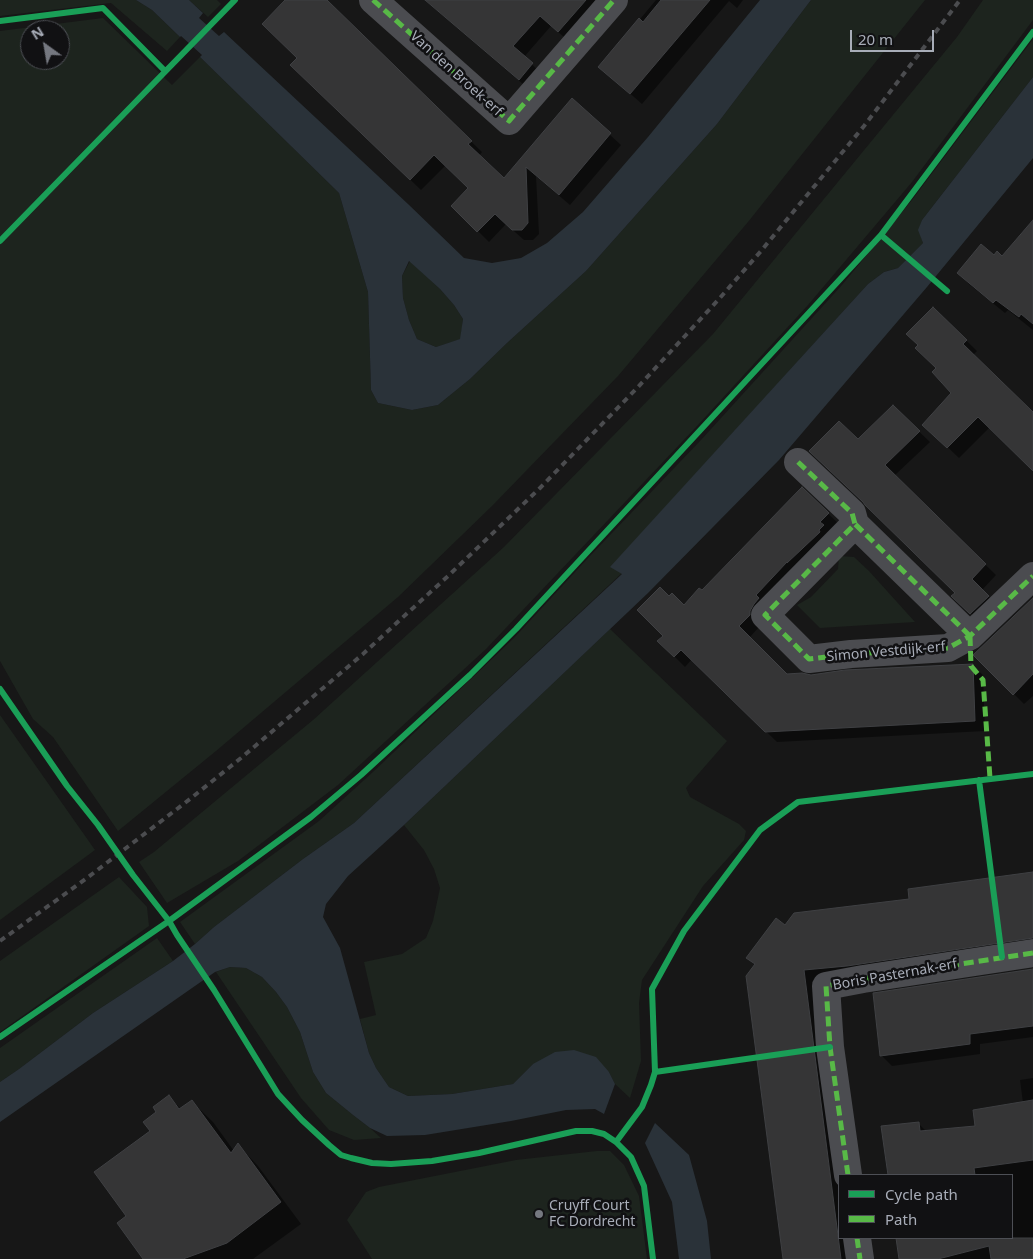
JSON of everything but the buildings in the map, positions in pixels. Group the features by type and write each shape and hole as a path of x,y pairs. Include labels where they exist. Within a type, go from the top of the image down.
{"street":[{"name":"Van den Broek-erf","path":"373,0 509,122 614,0"},
{"name":"Simon Vestdijk-erf","path":"798,462 852,513 855,524 970,636"},
{"name":"Simon Vestdijk-erf","path":"855,524 765,615 810,659 851,654 948,648 970,636 1033,576"},
{"name":"Boris Pasternak-erf","path":"848,1174 830,1047 826,986 1033,953"},
{"path":"857,1239 860,1259"}],"shaded area":[{"path":"0,0 136,0 152,10 180,37 167,51 111,3 0,16"},
{"path":"136,0 189,0 203,13 199,18 219,36 224,32 464,258 492,263 521,258 547,243 583,212 648,137 760,0 811,0 717,124 586,271 470,379 438,405 412,410 378,403 371,390 368,292 339,193 200,57 202,55 152,10","holes":["409,261 440,289 463,319 460,339 436,347 417,339 409,320 403,298 402,276"]},
{"path":"189,0 217,0 221,4 208,17"},
{"path":"811,0 925,0 748,222 618,376 492,506 398,597 118,831 53,737 33,719 0,661 0,31 20,28 20,70 70,70 70,22 103,18 172,85 200,57 339,193 368,292 371,390 378,403 412,410 438,405 470,379 586,271 717,124"},
{"path":"983,0 1033,0 1033,20 912,182 808,305 697,426 486,649 338,785 238,861 167,903 139,862 154,852 313,720 504,547 713,334 957,37"},
{"path":"1033,39 1033,77 922,220 919,230 923,243 898,268 884,272 868,284 611,567 622,573 354,823 303,859 214,927 195,944 180,922 319,821 374,771 514,638 701,440 842,285 912,200"},
{"path":"1033,77 1033,158 927,287 779,460 648,593 348,876 326,904 323,917 340,948 369,1053 376,1068 389,1087 408,1096 452,1094 513,1084 533,1064 555,1052 574,1050 596,1057 609,1072 615,1084 604,1114 595,1109 566,1110 425,1135 387,1136 370,1128 326,1093 313,1072 300,1032 287,1007 276,992 262,977 246,968 230,967 215,972 0,1122 0,1082 93,1013 173,961 303,859 354,823 622,574 610,567 868,284 884,272 898,268 923,243 918,230 922,220"},
{"path":"410,261 454,305 463,319 461,339 436,347 417,339 403,298 402,276"},
{"path":"839,556 854,557 915,622 820,628 797,605 811,597 838,569"},
{"path":"610,629 727,741 686,788 690,797 739,824 746,831 744,840 703,886 642,980 639,1003 641,1061 630,1098 615,1084 609,1072 533,1064 513,1084 452,1094 408,1096 389,1087 376,1068 369,1053 360,1019 376,1015 364,962 402,954 426,938 433,921 440,888 434,869 424,850 404,825"},
{"path":"0,715 95,850 0,920"},
{"path":"119,877 147,907 149,926 0,1032 0,961"},
{"path":"157,938 173,961 93,1013 0,1082 0,1048"},
{"path":"230,967 246,968 262,977 276,992 287,1007 300,1032 313,1072 326,1093 381,1138 354,1140 329,1130 301,1098 216,972"},
{"path":"655,1123 689,1155 707,1221 711,1259 679,1259 672,1202 645,1143"},
{"path":"610,1151 624,1165 639,1196 647,1259 372,1259 347,1220 366,1192 379,1187 516,1160"}],"railway":[{"path":"0,941 87,878 241,758 363,654 540,488 638,387 761,251 864,126 960,0"}],"marked path":[{"path":"373,0 509,121 614,0"},
{"path":"798,462 852,513 855,524"},
{"path":"970,636 855,524 765,615 809,659 851,654 948,648 970,636 1033,576"},
{"path":"970,636 971,666 983,680 990,778"},
{"path":"848,1174 830,1047 826,986 1033,953"},
{"path":"857,1239 860,1259"}],"cycle path":[{"path":"0,241 235,0"},
{"path":"0,21 103,8 165,71"},
{"path":"0,1037 169,921 311,817 361,775 470,675 516,629 881,235 1033,32"},
{"path":"881,235 947,291"},
{"path":"0,689 67,786 169,921 278,1094 329,1145 341,1155 372,1163 391,1164 432,1161 479,1153 576,1131 592,1131 604,1134 616,1142 631,1157 644,1186 653,1259"},
{"path":"616,1142 642,1107 655,1072 652,989 684,931 760,830 798,802 1033,774"},
{"path":"979,780 1002,957"},
{"path":"655,1072 830,1047"}],"place":[{"name":"Cruyff Court FC Dordrecht","path":"539,1214"}]}
